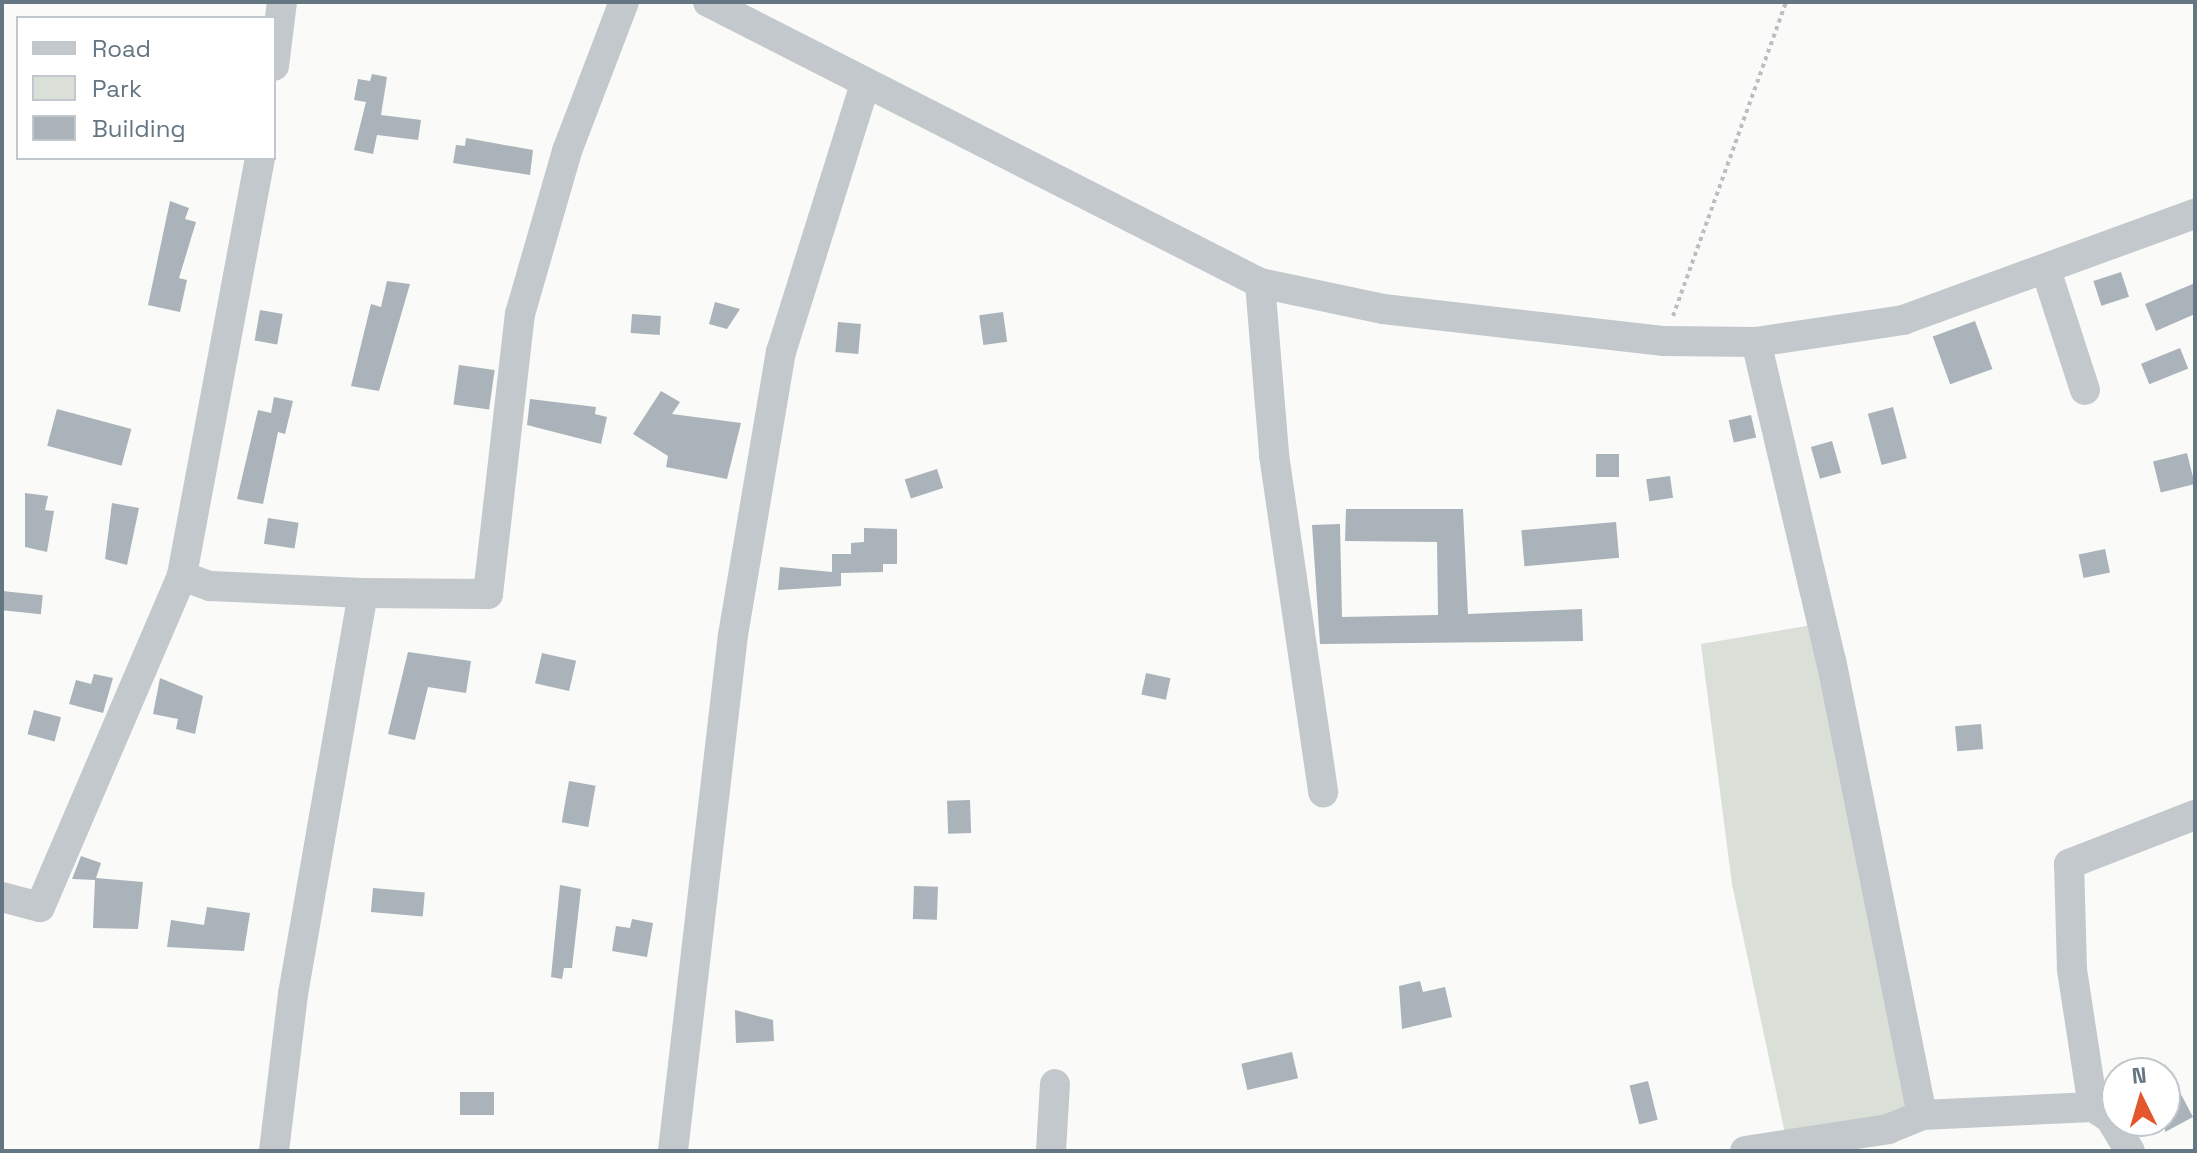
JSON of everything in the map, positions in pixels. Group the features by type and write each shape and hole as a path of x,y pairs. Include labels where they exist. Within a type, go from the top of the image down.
{"street":[{"path":"276,50 282,2"},
{"path":"182,576 210,586 363,593 488,594 520,314 567,151 624,2"},
{"path":"708,2 864,87 1260,283 1383,309 1664,341 1756,342 1903,320 2195,214"},
{"path":"673,1151 733,635 781,352 864,87"},
{"path":"2,897 40,907 182,576 260,160"},
{"path":"2046,270 2085,390"},
{"path":"1260,283 1274,455 1313,686 1323,792"},
{"path":"1756,342 1831,661 1922,1115"},
{"path":"274,1151 293,994 363,593"},
{"path":"2093,1107 2072,969 2069,864 2195,815"},
{"path":"1051,1151 1055,1084"},
{"path":"1745,1151 1792,1148 1888,1129 1922,1115 2093,1107 2110,1118 2130,1151"}],"path":[{"path":"1664,341 1786,2"}],"green space":[{"path":"1818,624 1918,1114 1787,1143 1732,884 1701,644"}],"building":[{"path":"372,74 387,77 381,115 421,120 418,140 377,135 373,154 354,150 366,102 354,100 358,79 370,81"},
{"path":"466,138 533,150 530,175 453,163 456,145 465,146"},
{"path":"170,201 189,208 185,219 196,222 179,278 187,280 180,312 148,305"},
{"path":"2121,272 2129,297 2101,306 2093,281"},
{"path":"387,281 410,284 379,391 351,386 371,304 381,307"},
{"path":"2195,283 2195,314 2156,331 2145,304"},
{"path":"715,302 740,309 727,329 709,324"},
{"path":"260,310 283,314 277,345 255,341"},
{"path":"1003,312 1007,342 983,345 979,315"},
{"path":"632,314 661,316 660,335 631,333"},
{"path":"1975,321 1992,369 1950,384 1933,336"},
{"path":"838,322 861,324 858,354 835,352"},
{"path":"2180,348 2188,368 2149,384 2141,364"},
{"path":"459,365 495,370 489,410 453,405"},
{"path":"661,391 680,402 672,414 741,423 727,479 666,467 668,456 633,434"},
{"path":"274,397 293,401 285,434 278,432 263,504 237,499 258,410 271,413"},
{"path":"530,399 596,407 595,414 607,417 601,444 527,425"},
{"path":"1893,407 1907,458 1882,465 1868,414"},
{"path":"57,409 131,429 122,466 47,446"},
{"path":"1751,415 1756,437 1734,443 1729,420"},
{"path":"1832,441 1841,473 1820,479 1811,447"},
{"path":"2187,453 2195,484 2161,493 2153,461"},
{"path":"1596,454 1619,454 1619,477 1596,477"},
{"path":"937,469 943,488 911,499 905,480"},
{"path":"1670,476 1673,498 1649,501 1646,479"},
{"path":"25,493 48,496 45,510 54,511 47,552 25,547"},
{"path":"112,503 139,508 127,565 105,559"},
{"path":"1346,509 1463,509 1468,614 1582,609 1583,641 1320,644 1312,525 1340,524 1342,617 1438,615 1437,542 1345,541"},
{"path":"268,518 299,523 295,549 264,544"},
{"path":"1616,522 1619,558 1524,566 1521,530"},
{"path":"864,528 897,529 897,564 883,564 883,572 841,573 841,586 778,590 780,567 832,572 832,554 851,554 851,543 864,542"},
{"path":"2105,549 2110,572 2084,578 2079,555"},
{"path":"2,591 43,595 41,614 2,610"},
{"path":"408,652 471,661 466,693 428,687 415,740 388,734"},
{"path":"542,653 576,661 569,691 535,683"},
{"path":"1146,673 1170,678 1166,700 1141,695"},
{"path":"94,674 113,678 103,713 69,704 76,680 91,684"},
{"path":"160,678 203,696 195,734 176,729 178,719 153,714"},
{"path":"34,710 61,717 55,741 28,734"},
{"path":"1981,724 1983,749 1957,751 1955,726"},
{"path":"569,781 596,786 588,827 562,822"},
{"path":"970,800 971,833 948,834 947,801"},
{"path":"81,856 101,863 96,878 143,882 138,929 93,928 95,880 72,879"},
{"path":"560,885 581,889 572,968 564,968 562,979 551,977"},
{"path":"914,886 938,887 937,920 913,919"},
{"path":"373,888 425,893 423,916 371,912"},
{"path":"207,907 250,913 244,951 167,947 171,920 204,925"},
{"path":"632,919 653,923 647,957 612,951 616,926 630,928"},
{"path":"1420,981 1423,992 1445,987 1452,1017 1402,1029 1399,986"},
{"path":"735,1010 773,1020 774,1041 736,1043"},
{"path":"1292,1052 1298,1078 1247,1090 1241,1064"},
{"path":"1648,1081 1658,1120 1639,1124 1630,1086"},
{"path":"460,1092 494,1092 494,1115 460,1115"},
{"path":"2181,1094 2193,1117 2181,1123"}]}
